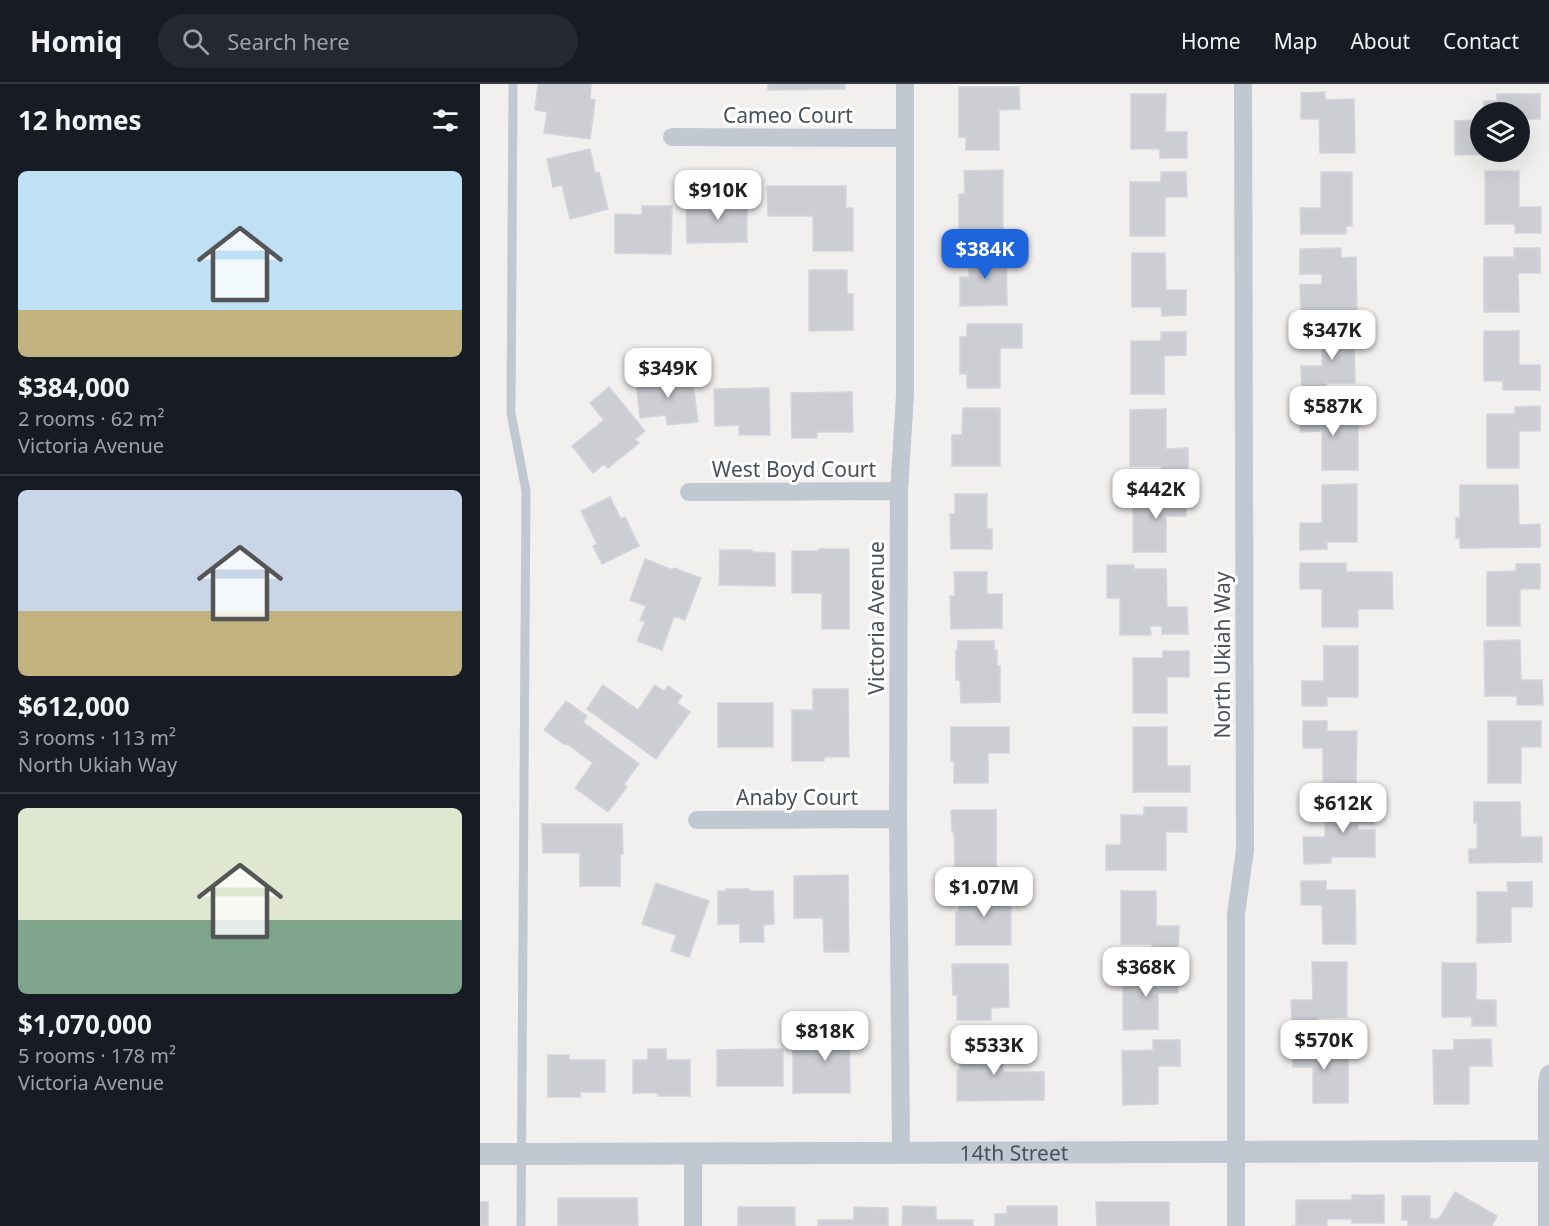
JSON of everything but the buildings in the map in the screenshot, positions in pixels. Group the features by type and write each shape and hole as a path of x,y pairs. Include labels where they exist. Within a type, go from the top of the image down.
{"street":[{"name":"Victoria Avenue","path":"901,1152 898,819 899,491 905,394 905,84"},
{"name":"North Ukiah Way","path":"1236,1226 1236,914 1245,850 1243,84"},
{"name":"Cameo Court","path":"672,137 905,138"},
{"name":"West Boyd Court","path":"689,492 899,491"},
{"name":"Anaby Court","path":"697,820 898,819"},
{"path":"1547,1226 1547,1083 1549,1074"},
{"name":"14th Street","path":"480,1154 1548,1151"},
{"path":"693,1153 693,1226"}],"lane":[{"path":"513,84 511,413 526,491 521,1226"}]}
